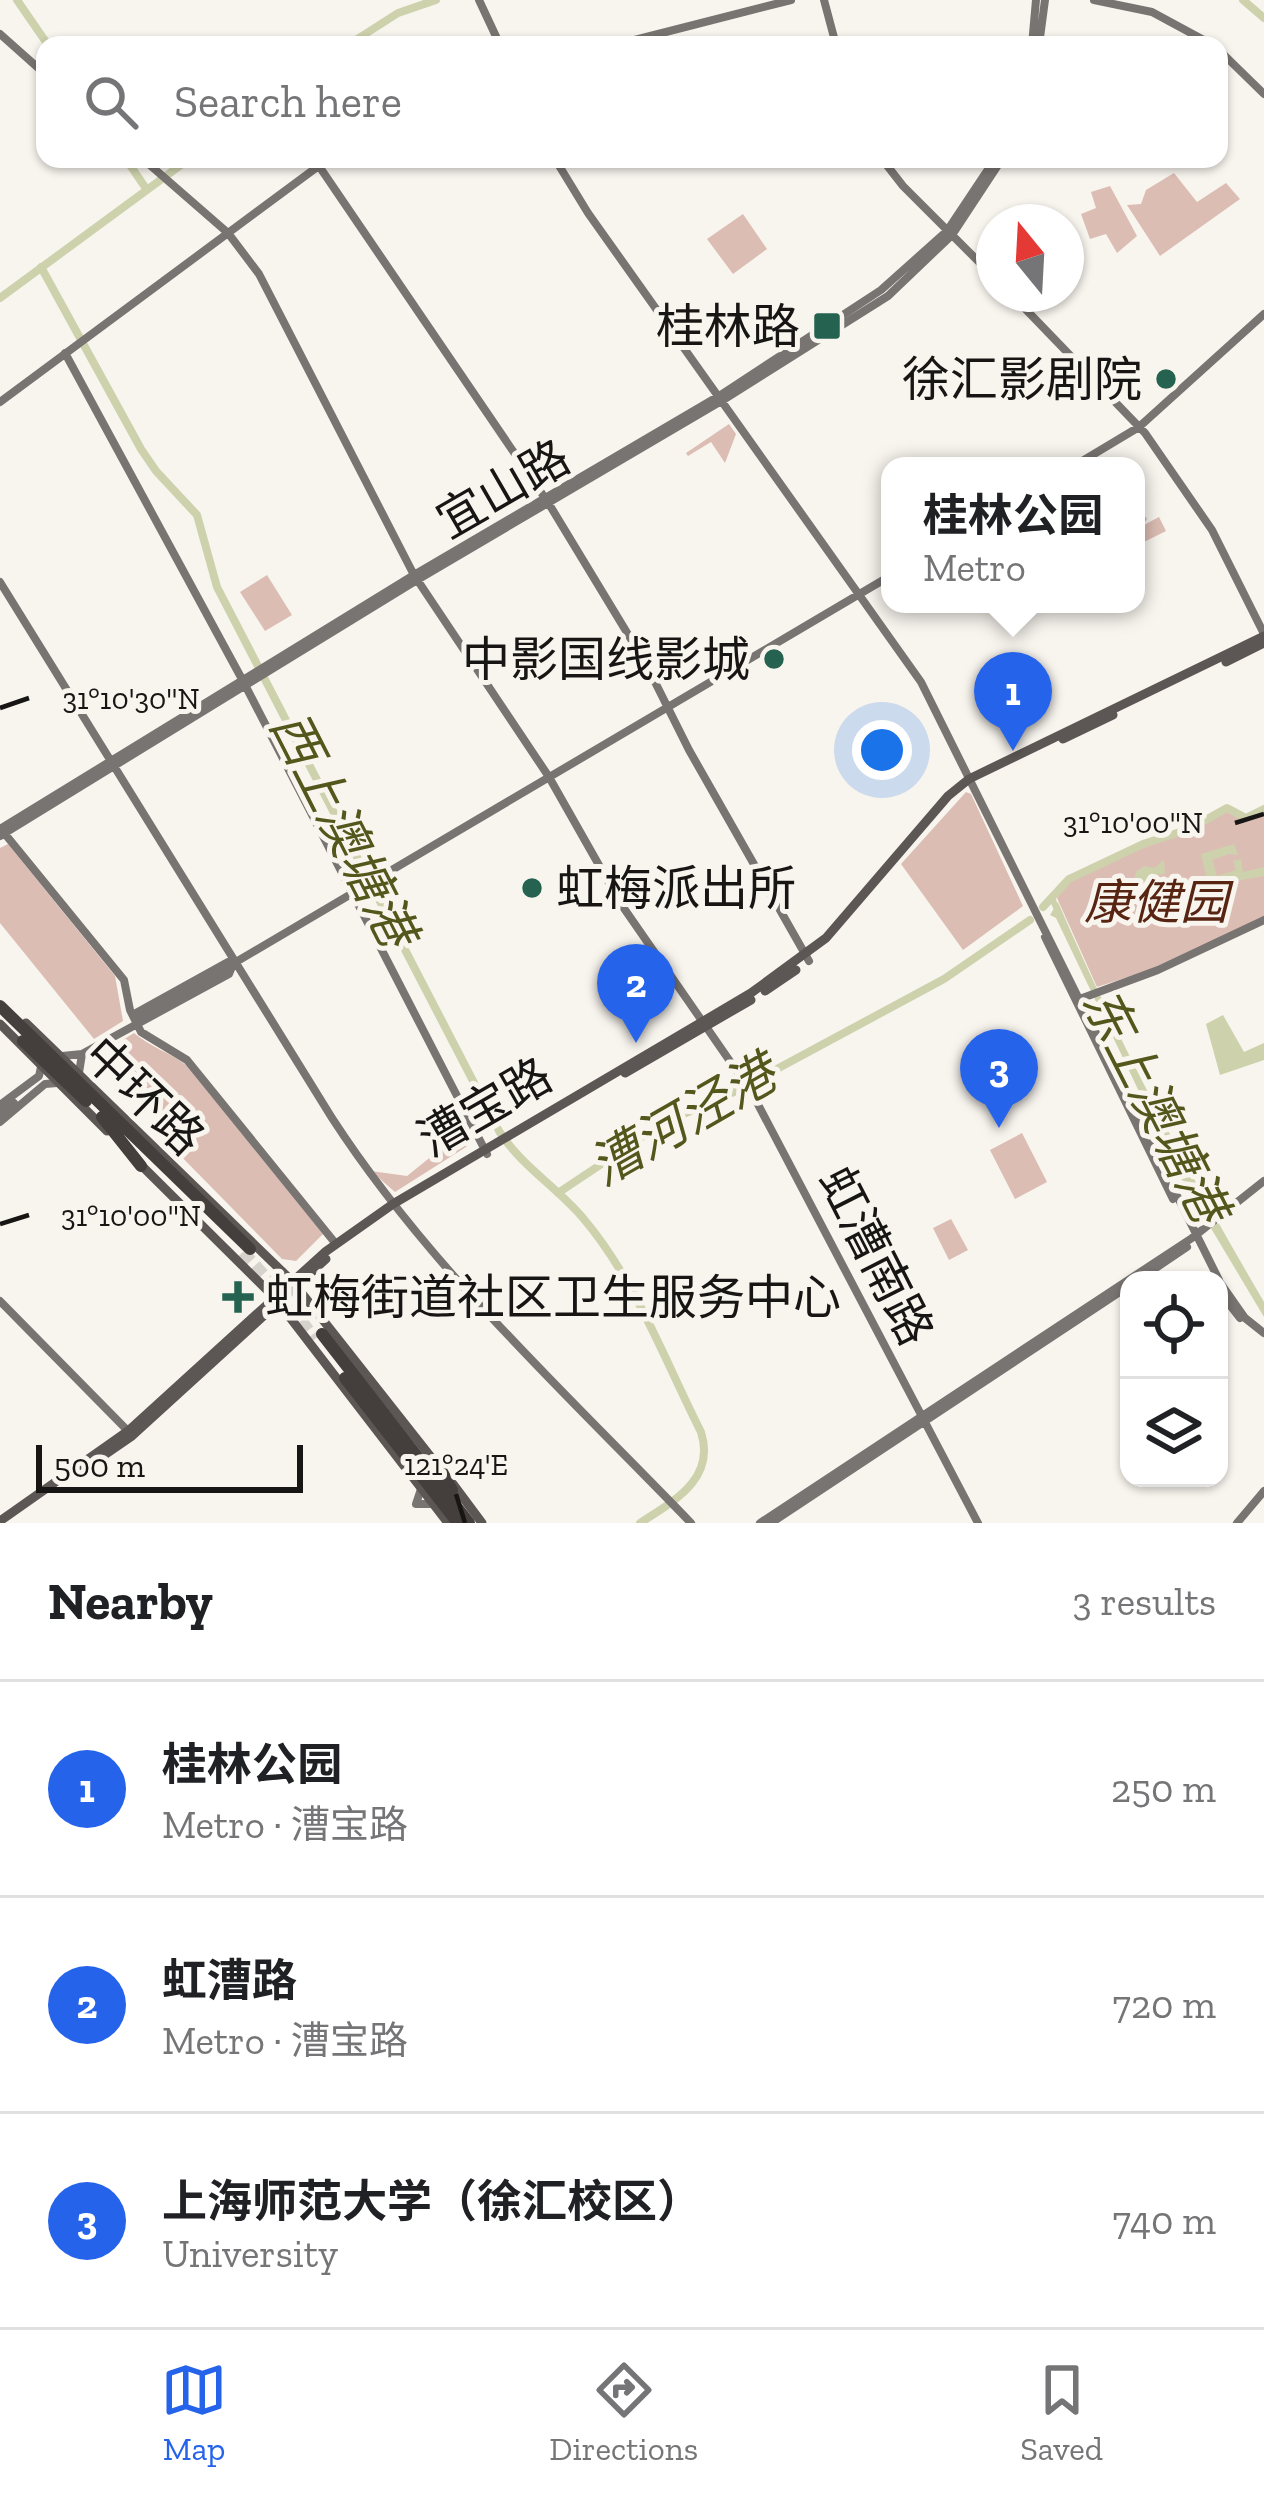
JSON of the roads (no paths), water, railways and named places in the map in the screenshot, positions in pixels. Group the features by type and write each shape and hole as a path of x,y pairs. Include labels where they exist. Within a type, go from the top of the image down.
{"highway":[{"path":"0,1002 37,1049"},
{"path":"0,1020 37,1049"},
{"name":"中环路","path":"37,1049 246,1250"},
{"path":"105,1114 151,1143"},
{"path":"105,1114 141,1166"},
{"path":"438,1504 318,1337 469,1523"},
{"path":"440,1468 469,1523"},
{"path":"420,1487 458,1523"}],"main road":[{"name":"漕宝路","path":"295,1285 336,1244 394,1206 808,958 948,796 1264,638"},
{"path":"0,1002 295,1285 482,1523"},
{"path":"0,1020 41,1067 262,1284 420,1487"},
{"name":"漕宝路","path":"3,1522 128,1431 341,1245 394,1206"},
{"path":"262,1284 279,1282 279,1268"},
{"path":"292,1319 293,1300 311,1303"},
{"name":"漕宝路","path":"3,1522 132,1436 277,1301"},
{"path":"438,1504 448,1523"}],"street":[{"path":"479,0 496,36"},
{"path":"650,36 791,0"},
{"path":"824,0 834,36"},
{"path":"1037,36 1041,0"},
{"path":"1094,0 1152,12 1195,36"},
{"path":"0,34 36,66"},
{"path":"1228,60 1264,94"},
{"name":"虹漕南路","path":"154,168 228,233 272,299 416,577 549,778 621,904 752,1093 978,1523"},
{"path":"0,402 316,168"},
{"path":"320,168 547,501 670,706 700,769 808,958"},
{"path":"560,168 920,682 1082,998 1212,1271"},
{"path":"890,168 976,259"},
{"name":"宜山路","path":"1,831 416,577 721,398 895,280 950,233 992,168"},
{"path":"1028,312 1139,427 1212,530 1264,638"},
{"path":"1089,457 1139,427 1264,314"},
{"path":"65,353 486,1152"},
{"path":"138,1021 142,1024 229,974 235,961 881,580"},
{"path":"0,582 347,1141 394,1206 470,1294 691,1523"},
{"path":"1,831 124,980 148,1038 188,1060 336,1244"},
{"path":"1082,998 1158,970 1264,920"},
{"path":"61,1056 82,1054 138,1021"},
{"path":"79,1073 82,1054"},
{"path":"0,1114 39,1076 41,1067"},
{"path":"0,1114 45,1084 57,1083"},
{"path":"1151,1271 1264,1184"},
{"path":"771,1523 1195,1239"},
{"path":"760,1523 1120,1292"},
{"path":"1228,1295 1264,1336"},
{"path":"0,1301 128,1431"},
{"path":"1228,1303 1242,1321 1264,1336"},
{"path":"1237,1523 1264,1491"}],"water":[{"path":"1234,844 1238,855 1212,860 1217,876 1236,870 1233,861 1241,859 1243,872 1264,867 1264,876 1214,885 1204,913 1189,916 1177,903 1170,914 1162,914 1155,897 1134,880 1144,866 1154,868 1164,860 1165,874 1157,875 1156,882 1164,890 1179,893 1179,900 1191,912 1202,907 1208,884 1201,854"},
{"path":"1058,902 1155,1105 1264,1302 1264,1317 1178,1173 1056,918 1050,915"},
{"path":"1223,1015 1244,1052 1264,1043 1264,1060 1220,1075 1206,1024"}],"waterway":[{"path":"17,0 42,36"},
{"path":"362,36 398,13 436,0"},
{"path":"1243,0 1264,18"},
{"path":"132,168 147,190"},
{"path":"0,298 177,168"},
{"name":"西上澳塘港","path":"41,267 141,449 197,515 217,587 499,1131 602,1242 662,1349 701,1432 703,1463 689,1487 640,1523"},
{"name":"漕河泾港","path":"1043,907 1069,879 1143,844 1189,829 1227,808 1246,818 1264,809"},
{"name":"东上澳塘港","path":"1052,898 1058,912"},
{"name":"漕河泾港","path":"558,1193 663,1123 736,1091 944,979 1030,920"}],"tunnel":[{"path":"243,1252 315,1339"}],"place":[{"name":"桂林路","path":"827,326"},
{"name":"徐汇影剧院","path":"1166,379"},
{"name":"中影国线影城","path":"774,659"},
{"name":"桂林公园","path":"1013,751"},
{"name":"虹梅派出所","path":"532,888"},
{"name":"虹漕路","path":"636,1043"},
{"name":"上海师范大学（徐汇校区）","path":"999,1128"},
{"name":"虹梅街道社区卫生服务中心","path":"238,1297"}],"park label":[{"name":"康健园","path":"1156,902"}]}
